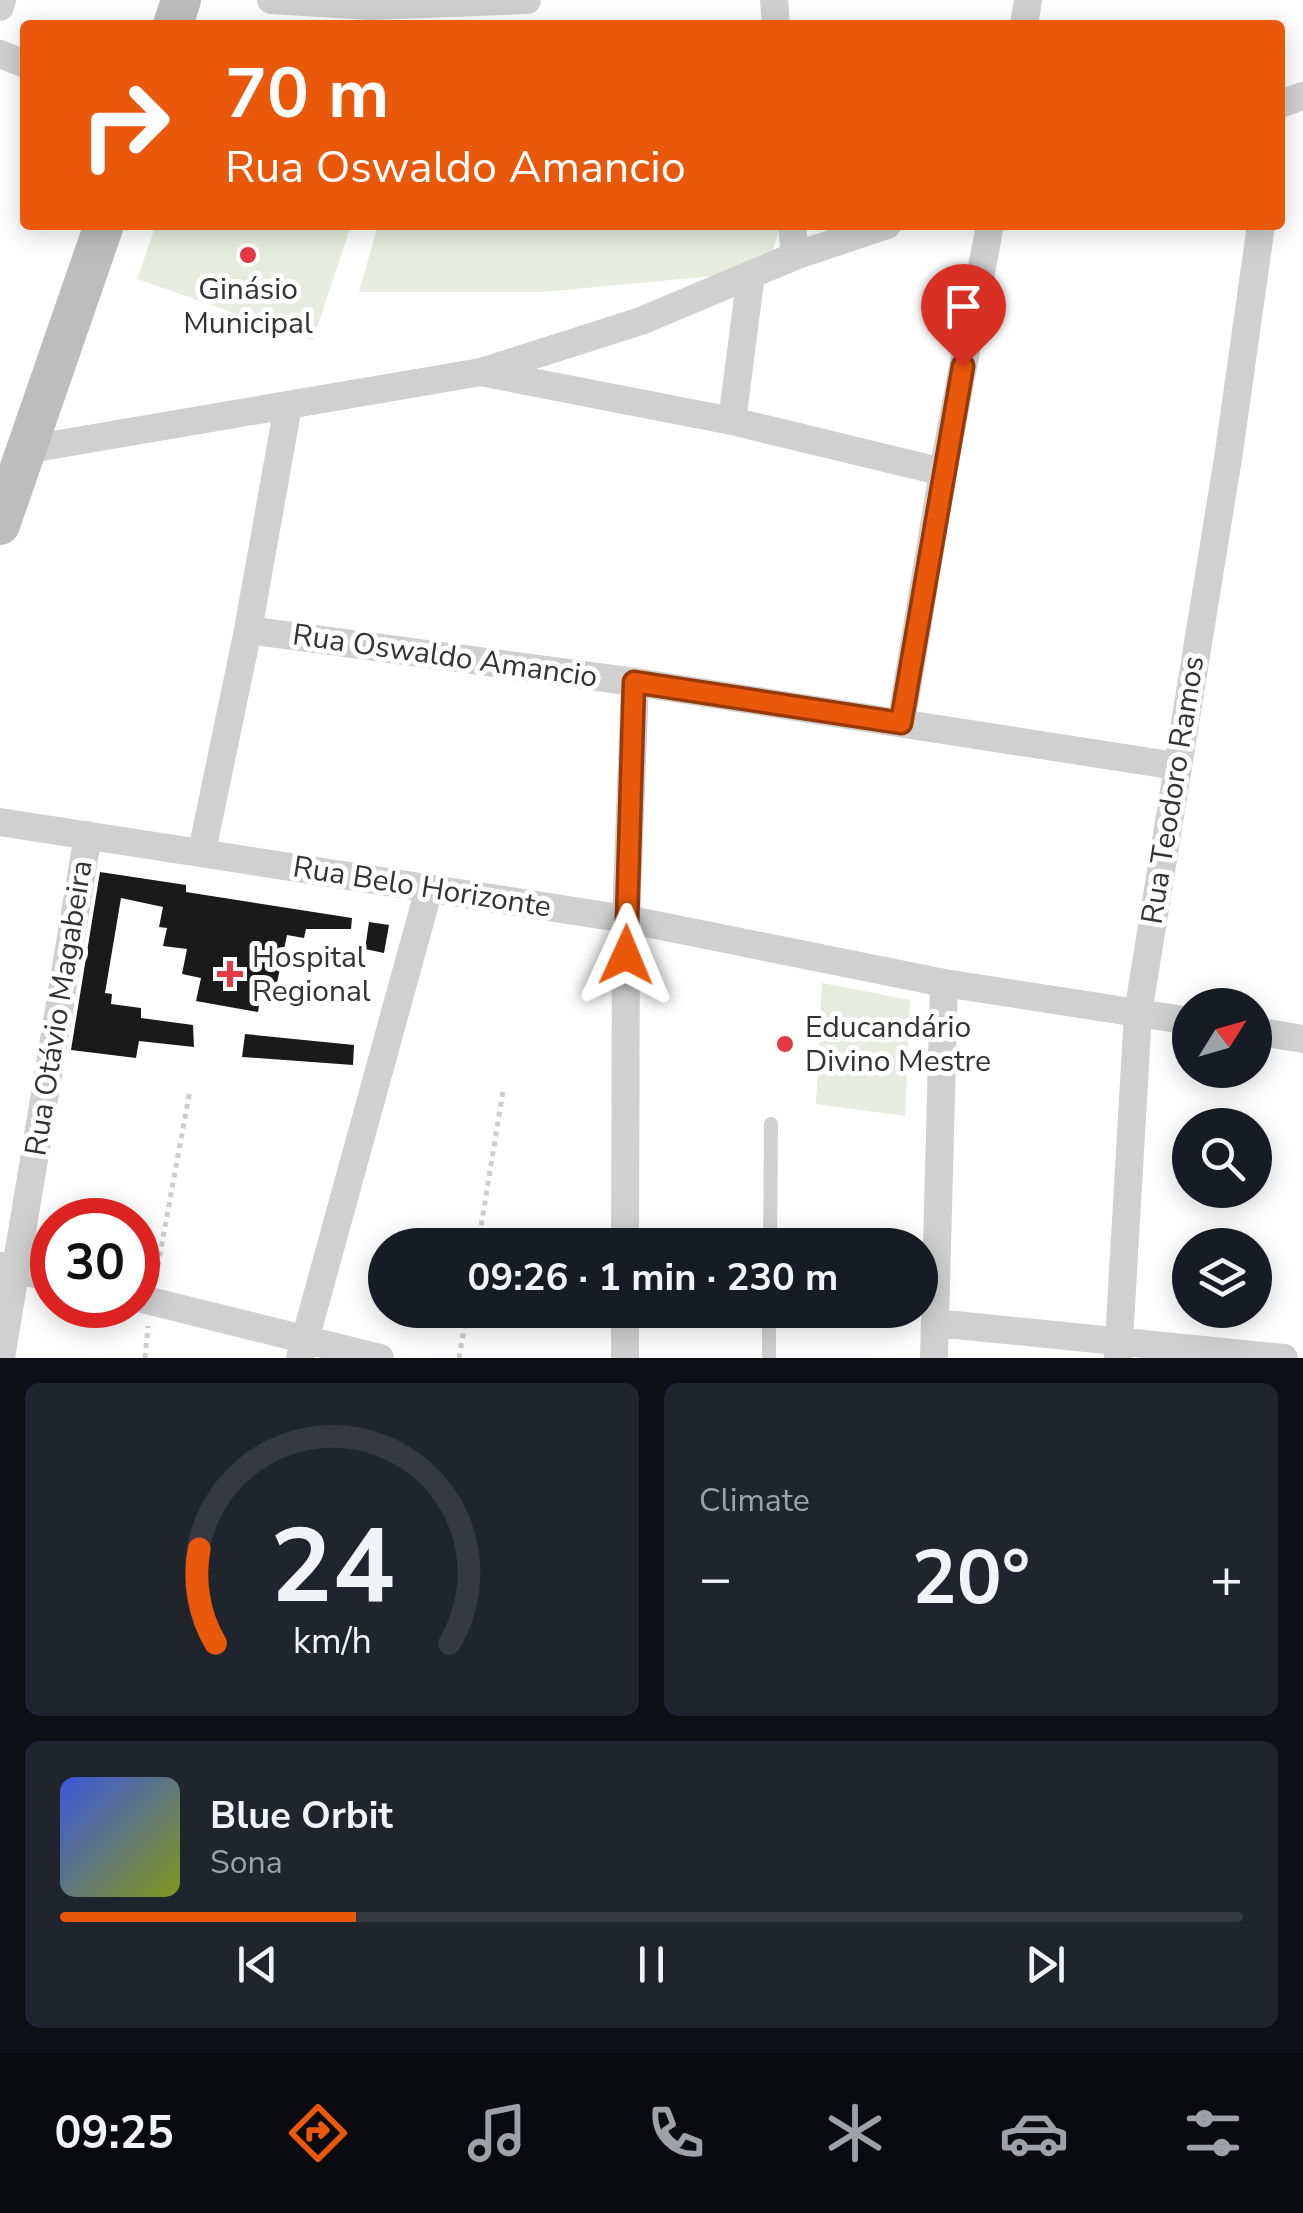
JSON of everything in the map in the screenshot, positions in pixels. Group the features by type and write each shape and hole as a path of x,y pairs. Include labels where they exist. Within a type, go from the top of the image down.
{"main road":[{"path":"0,525 102,230"}],"street":[{"path":"272,0 371,6 527,0"},
{"path":"792,230 795,256"},
{"path":"24,450 480,372 641,321 795,256 872,230"},
{"path":"901,723 989,230"},
{"name":"Rua Teodoro Ramos","path":"1119,1350 1138,1013 1229,452 1260,230"},
{"path":"732,422 752,274"},
{"path":"480,372 732,422 943,472"},
{"path":"202,851 248,630 288,406"},
{"name":"Rua Oswaldo Amancio","path":"248,630 634,682 1176,766"},
{"path":"625,1228 626,918 634,682"},
{"name":"Rua Belo Horizonte","path":"0,822 626,918 944,983 1172,1018"},
{"name":"Rua Otávio Magabeira","path":"1,1358 8,1267 88,835"},
{"path":"302,1350 429,889"},
{"path":"938,1237 944,983"},
{"path":"1272,1034 1303,1039"},
{"path":"160,1305 302,1350 380,1358"},
{"path":"938,1322 1119,1350 1284,1358"},
{"path":"625,1328 625,1358"},
{"path":"934,1358 936,1328"}],"lane":[{"path":"770,1228 771,1124"},
{"path":"769,1358 770,1328"}],"path":[{"path":"160,1227 190,1090"},
{"path":"481,1228 503,1090"},
{"path":"144,1328 145,1358"},
{"path":"459,1358 464,1328"}],"shaded area":[{"path":"154,230 349,230 313,340 137,279"},
{"path":"377,230 780,230 772,251 724,275 542,292 359,292"},
{"path":"822,983 910,1000 905,1116 816,1104"}],"building":[{"path":"100,872 186,885 186,892 352,918 351,929 306,929 304,938 287,935 274,997 261,993 258,1012 196,1001 201,978 182,974 187,949 163,946 167,928 159,927 163,907 121,898 105,993 112,994 111,1004 141,1008 141,1018 193,1025 194,1047 139,1041 136,1058 71,1050"},
{"path":"369,922 389,925 384,953 365,949"},
{"path":"245,1034 354,1045 353,1065 242,1057"}],"place":[{"name":"Ginásio Municipal","path":"248,255"},
{"name":"Hospital Regional","path":"230,974"},
{"name":"Educandário Divino Mestre","path":"785,1044"}],"route":[{"path":"626,955 634,682 901,723 963,366"}]}
